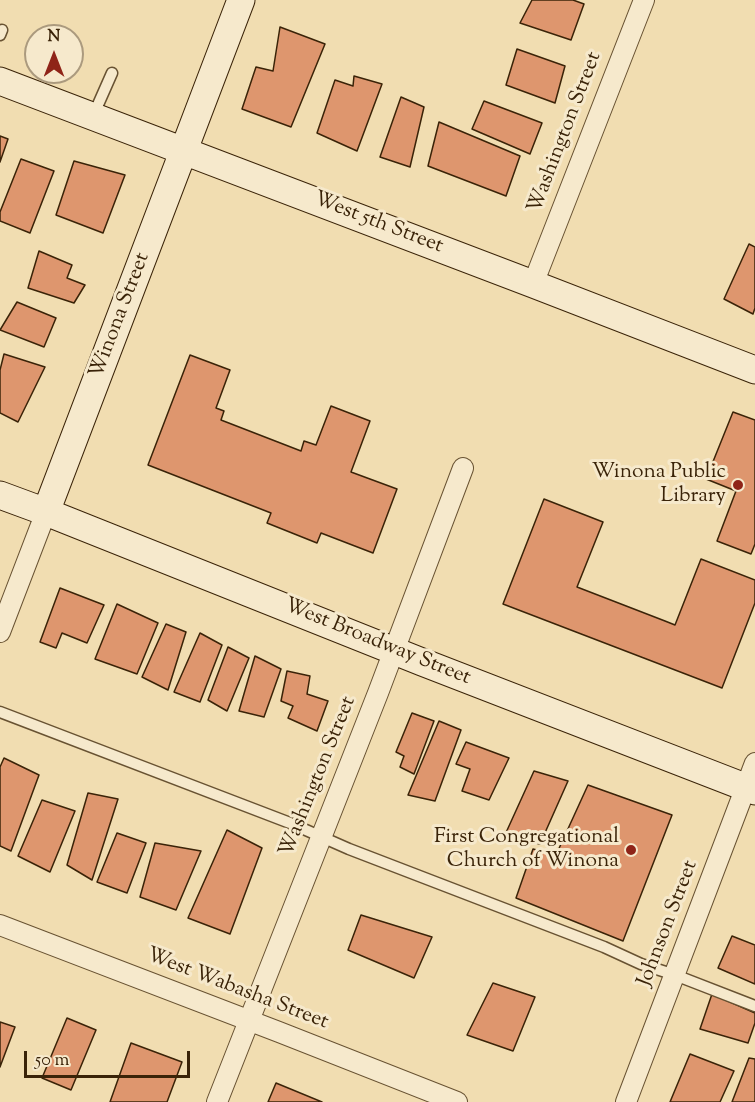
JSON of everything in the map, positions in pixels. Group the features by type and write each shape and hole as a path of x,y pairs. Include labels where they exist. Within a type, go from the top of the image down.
{"street":[{"name":"Winona Street","path":"0,632 241,0"},
{"name":"Washington Street","path":"533,284 644,0"},
{"name":"West 5th Street","path":"0,81 755,370"},
{"name":"Washington Street","path":"217,1102 378,693 463,468"},
{"name":"West Broadway Street","path":"0,495 394,650 752,781"},
{"name":"Johnson Street","path":"626,1102 752,781"},
{"name":"West Wabasha Street","path":"0,925 457,1102"}],"lane":[{"path":"93,116 112,73"},
{"path":"0,712 290,823 360,854 604,947 641,964 755,1006"}],"building":[{"path":"532,0 573,0 584,4 571,40 520,23"},
{"path":"280,27 325,44 291,127 242,109 256,67 273,71"},
{"path":"517,49 565,66 555,103 506,85"},
{"path":"354,76 382,84 357,151 317,133 335,80 353,86"},
{"path":"401,97 424,107 410,167 380,157"},
{"path":"484,101 542,123 530,154 472,129"},
{"path":"439,122 520,156 506,196 428,166"},
{"path":"0,136 8,139 0,162"},
{"path":"21,159 54,171 30,233 0,221 0,212"},
{"path":"74,161 125,175 103,233 56,215"},
{"path":"749,244 755,247 755,308 753,314 724,299"},
{"path":"39,251 72,265 67,278 85,285 74,303 28,288"},
{"path":"17,302 56,318 44,347 0,330"},
{"path":"4,354 45,367 18,422 0,413 0,370"},
{"path":"190,355 230,370 216,408 224,411 221,420 301,451 304,441 316,445 331,406 370,421 351,472 397,489 373,553 321,533 317,543 267,523 271,513 148,465"},
{"name":"Winona Public Library","path":"733,412 755,420 755,544 751,554 717,541 736,491 706,479"},
{"path":"544,499 603,522 577,587 675,625 701,559 755,580 755,603 722,688 503,604"},
{"path":"60,588 104,605 87,643 62,633 56,648 40,642"},
{"path":"117,604 158,623 137,674 95,659"},
{"path":"166,624 186,632 168,690 142,677"},
{"path":"200,633 222,645 200,702 174,692"},
{"path":"228,647 249,658 227,711 208,700"},
{"path":"255,656 281,669 264,717 239,711"},
{"path":"287,671 310,676 307,694 328,701 317,731 288,718 293,706 281,701"},
{"path":"412,713 434,721 414,774 400,767 404,756 396,752"},
{"path":"439,721 461,730 435,801 408,795"},
{"path":"466,742 509,758 489,800 462,791 470,769 456,764"},
{"path":"4,758 39,775 11,851 0,846 0,767"},
{"path":"534,771 568,781 540,844 504,837"},
{"path":"588,785 672,815 623,941 516,898 533,849 556,855"},
{"path":"88,793 118,799 92,880 67,865"},
{"path":"42,800 75,811 50,872 18,856"},
{"path":"227,830 262,848 230,934 188,918"},
{"path":"117,833 146,843 127,893 97,882"},
{"path":"155,843 201,851 176,910 140,897"},
{"path":"361,915 432,937 414,978 348,950"},
{"path":"732,936 755,945 755,984 718,968"},
{"path":"493,983 535,997 513,1051 467,1035"},
{"path":"712,994 755,1013 755,1023 748,1043 700,1029"},
{"path":"67,1018 96,1030 71,1090 42,1078"},
{"path":"0,1022 15,1027 0,1067"},
{"path":"131,1043 182,1062 167,1102 110,1102"},
{"path":"690,1054 734,1071 720,1102 670,1102"},
{"path":"749,1058 755,1059 755,1102 732,1102"},
{"path":"276,1083 322,1102 268,1102"}],"place":[{"name":"Winona Public Library","path":"738,485"},
{"name":"First Congregational Church of Winona","path":"631,850"}]}
